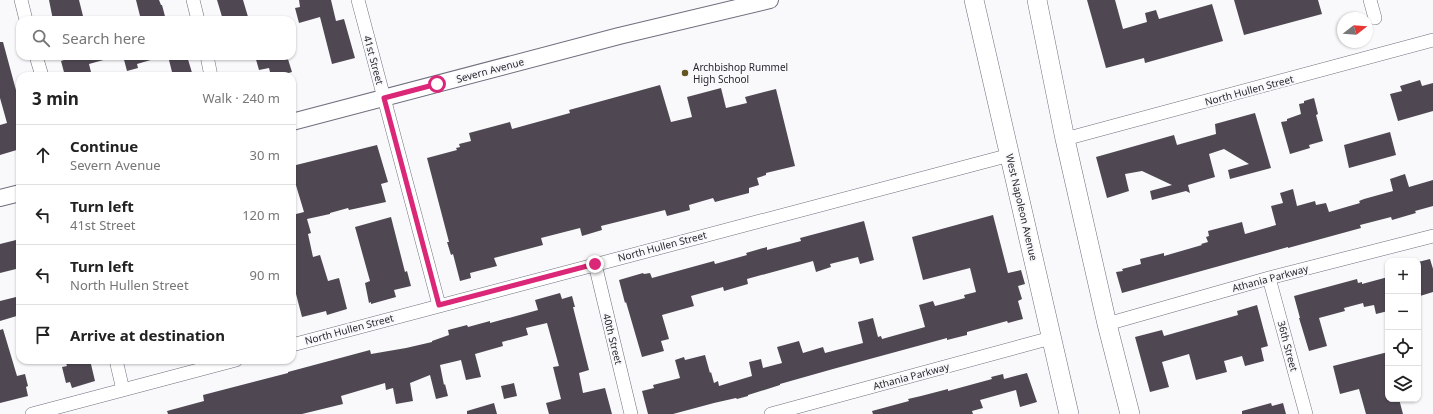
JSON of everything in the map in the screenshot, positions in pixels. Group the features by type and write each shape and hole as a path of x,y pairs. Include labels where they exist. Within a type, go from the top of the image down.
{"main road":[{"path":"1036,5 1107,324 1130,414"},
{"name":"West Napoleon Avenue","path":"980,6 1010,155 1069,414"}],"street":[{"path":"21,0 25,16"},
{"path":"193,0 197,16"},
{"name":"41st Street","path":"358,0 439,305"},
{"name":"Severn Avenue","path":"296,121 619,36 770,0"},
{"path":"1370,0 1375,18"},
{"name":"Severn Avenue","path":"619,36 732,1"},
{"name":"North Hullen Street","path":"1065,139 1433,40"},
{"path":"37,60 41,72"},
{"path":"207,60 210,72"},
{"name":"North Hullen Street","path":"296,344 1010,155"},
{"path":"0,198 16,194"},
{"name":"Athania Parkway","path":"1107,324 1269,278 1433,236"},
{"name":"40th Street","path":"595,264 631,414"},
{"name":"36th Street","path":"1269,278 1306,414"},
{"name":"Athania Parkway","path":"771,414 798,411 1051,338"},
{"path":"117,364 123,390"},
{"path":"32,414 221,364"}],"building":[{"path":"49,0 79,0 83,16 52,16"},
{"path":"136,0 159,0 165,16 140,16"},
{"path":"217,0 243,0 248,16 222,16"},
{"path":"299,0 331,0 336,21 344,19 355,58 332,64 320,17 299,23 295,8 300,7"},
{"path":"1087,0 1115,0 1123,29 1147,22 1145,13 1156,10 1159,19 1212,4 1223,41 1145,63 1144,58 1106,68"},
{"path":"1234,0 1318,0 1322,14 1244,35"},
{"path":"0,42 3,42 16,90 16,150 0,155 0,125 7,123 0,98"},
{"path":"103,60 89,64 91,72 64,72 61,61"},
{"path":"124,60 151,60 137,64 138,68 127,71"},
{"path":"169,60 188,60 192,72 172,72"},
{"path":"256,60 288,60 292,72 270,72 269,68 259,70"},
{"path":"1420,80 1422,86 1433,83 1433,111 1398,121 1390,94 1402,91 1400,86"},
{"path":"660,85 671,122 692,117 687,97 721,88 726,108 747,103 745,97 776,89 795,166 766,173 766,175 757,178 759,185 749,188 749,193 715,202 713,198 689,205 690,210 667,216 665,210 601,226 602,230 582,236 580,228 541,238 543,245 494,258 497,266 470,273 471,278 460,281 453,254 451,255 447,242 449,242 427,158 457,150 456,148 460,147 459,144 471,141 469,133 510,122 512,129 570,113 569,110"},
{"path":"1314,98 1318,114 1316,115 1323,141 1309,145 1310,148 1290,154 1281,122 1287,121 1287,119 1301,114 1299,104"},
{"path":"1255,113 1271,168 1230,179 1228,170 1249,164 1224,149 1209,154 1215,177 1188,185 1190,193 1186,191 1152,200 1150,191 1172,185 1142,171 1125,174 1129,191 1107,198 1096,157 1174,135 1177,145 1216,134 1215,124"},
{"path":"1390,132 1396,155 1349,168 1344,145"},
{"path":"377,145 388,182 381,184 386,202 349,210 348,208 307,219 311,233 308,234 313,257 320,255 328,281 339,278 347,309 327,315 326,311 302,317 296,294 296,214 304,212 296,185 296,165"},
{"path":"1405,174 1409,187 1433,180 1433,206 1392,220 1391,217 1360,225 1361,228 1122,293 1116,272 1141,264 1140,259 1164,253 1164,256 1202,245 1201,244 1208,242 1206,237 1209,236 1208,231 1242,222 1245,234 1276,225 1271,206 1283,203 1280,193 1293,189 1297,206 1315,201 1316,205 1326,203 1329,212 1360,203 1359,201 1364,199 1393,191 1390,179"},
{"path":"993,215 1008,273 1021,270 1025,284 1018,286 1022,299 1018,301 1023,319 1008,323 1007,321 967,332 967,335 947,340 947,338 833,369 780,384 737,399 714,403 673,414 648,414 642,391 654,388 653,385 680,378 675,360 684,357 685,360 705,355 714,383 718,381 719,386 752,376 749,362 761,359 763,368 782,363 777,347 799,341 803,353 823,347 825,353 863,343 858,322 873,318 878,337 881,336 882,339 925,327 919,305 933,301 935,306 965,298 964,295 976,292 970,268 923,280 912,237"},
{"path":"391,217 405,272 407,271 411,286 394,290 396,297 371,304 371,302 369,303 365,283 370,281 355,227"},
{"path":"864,221 874,260 860,264 858,257 830,264 831,267 816,272 813,261 747,279 748,284 724,291 723,287 691,296 694,306 662,315 669,339 661,341 664,351 642,357 619,280 643,273 650,273 652,278 714,261 715,264 747,255 746,253 767,247 767,250 801,241 800,238"},
{"path":"16,240 16,269 0,273 0,244"},
{"path":"1430,259 1433,269 1433,292 1421,296 1421,294 1421,261"},
{"path":"1385,278 1385,312 1376,314 1374,305 1364,307 1363,303 1344,308 1345,311 1319,318 1327,346 1309,351 1294,296 1357,279 1358,283 1362,282 1362,284"},
{"path":"560,293 562,299 572,296 575,307 573,307 589,370 579,373 583,393 605,388 612,414 549,414 546,403 561,399 553,367 559,366 547,323 526,328 528,335 502,342 503,346 475,354 481,377 466,380 461,360 440,365 448,396 436,399 430,375 410,383 413,401 396,404 393,388 386,390 385,383 341,396 343,404 302,414 168,414 167,411 204,401 203,395 370,350 371,354 432,342 449,335 448,330 467,325 468,327 490,321 490,323 538,310 535,300"},
{"path":"16,297 16,316 0,321 0,301"},
{"path":"1257,305 1268,346 1261,348 1264,361 1245,366 1242,356 1224,361 1227,372 1196,380 1189,354 1162,362 1169,387 1150,392 1135,337 1162,330 1164,336 1238,315 1237,311"},
{"path":"3,329 17,376 25,374 28,386 26,387 28,396 0,403 0,330"},
{"path":"1385,353 1385,402 1400,402 1403,414 1366,414 1359,389 1340,394 1333,366"},
{"path":"66,364 91,364 95,381 72,388 70,382 66,383 62,367 67,366"},
{"path":"1027,373 1037,402 1020,407 1016,390 980,400 983,408 972,411 973,414 873,414 872,411 909,401 908,399 948,389 948,391 992,379 991,377 1003,374 1004,379"},
{"path":"514,383 517,396 504,399 501,386"},
{"path":"494,403 497,414 467,414 467,411"},
{"path":"1271,403 1272,406 1283,403 1286,414 1242,414 1242,411"}],"place":[{"name":"Archbishop Rummel High School","path":"685,73"}],"route":[{"path":"437,84 384,98 439,305 595,264"}]}
